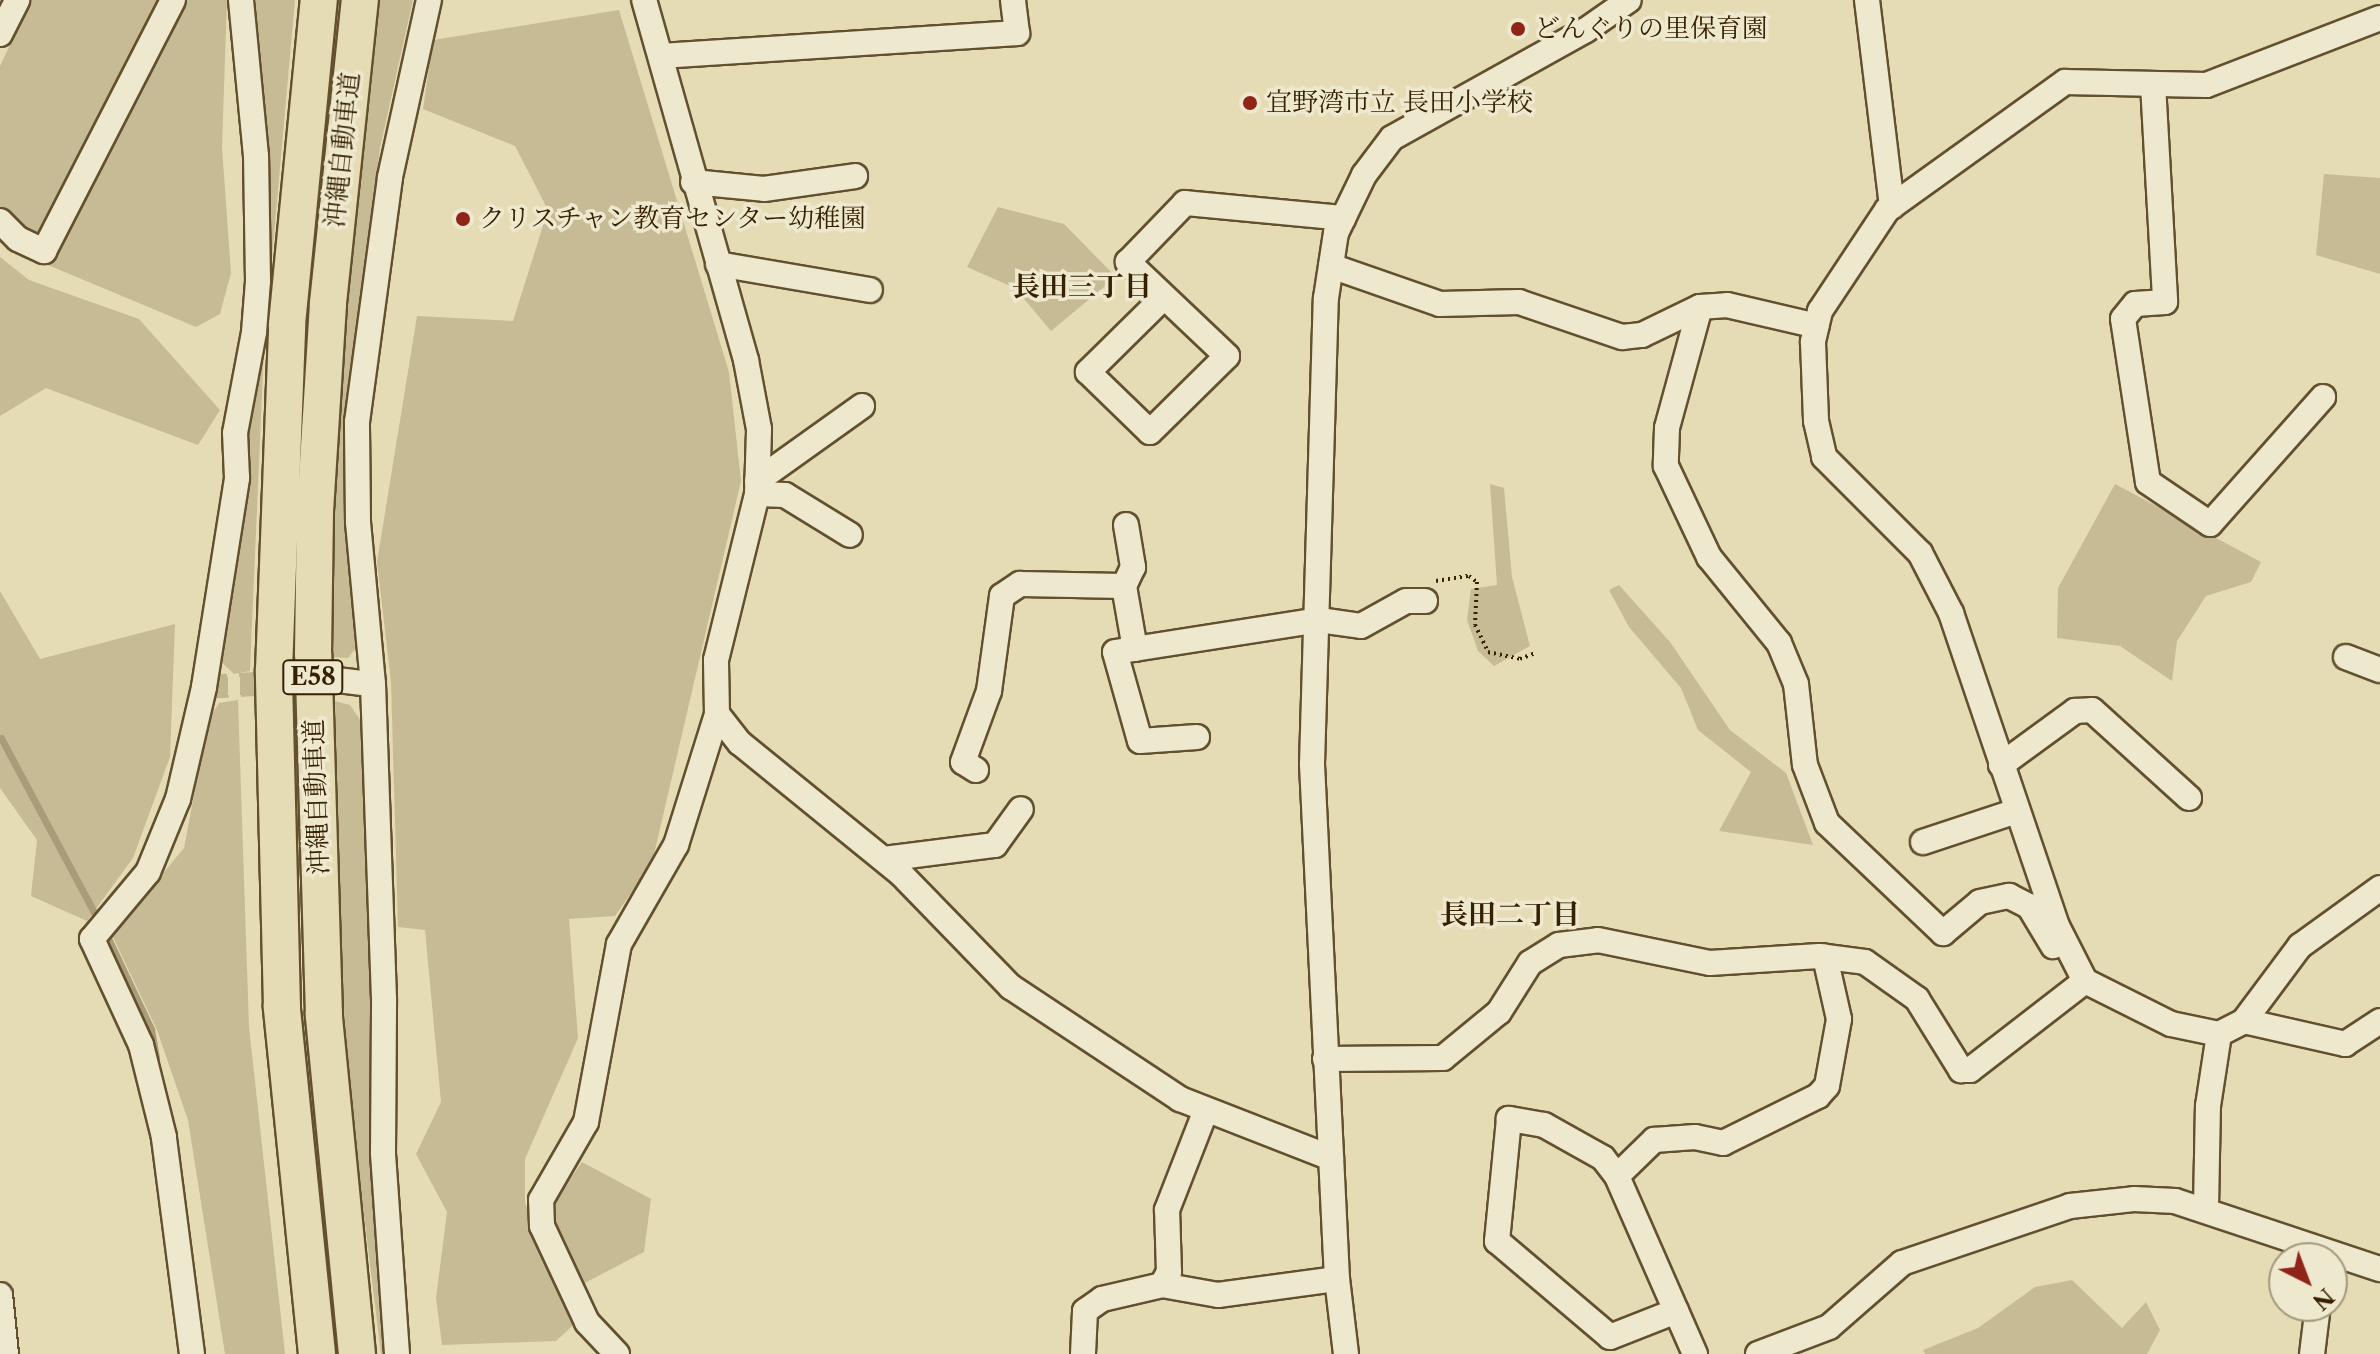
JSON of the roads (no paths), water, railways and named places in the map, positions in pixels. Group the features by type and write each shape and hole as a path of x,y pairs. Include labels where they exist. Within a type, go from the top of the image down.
{"highway":[{"name":"沖縄自動車道","path":"317,1354 282,1007 274,670 287,324 319,0"},
{"name":"沖縄自動車道","path":"357,1354 324,1015 313,654 315,511 328,303 360,0"}],"street":[{"path":"0,34 17,0"},
{"path":"0,221 18,239 44,251 173,0"},
{"path":"192,1354 164,1137 141,1045 99,929 148,872 178,799 204,687 237,478 235,433 258,281 256,156 241,0"},
{"path":"397,1354 383,1153 384,984 373,684 358,522 357,422 390,177 429,0"},
{"path":"617,1354 587,1322 542,1226 541,1200 586,1122 619,944 676,845 717,714 716,660 757,488 759,429 746,360 693,182 644,0"},
{"path":"661,56 1017,33 1013,0"},
{"path":"1346,1354 1337,1279 1312,764 1331,266 1343,218 1364,175 1392,138 1586,30 1629,0"},
{"path":"1867,0 1892,206"},
{"path":"2083,982 2057,926 1951,613 1920,553 1824,457 1816,421 1817,326 1820,311 1892,206 2065,82 2206,85 2380,18"},
{"path":"2153,84 2165,302 2135,304 2123,319 2148,482 2210,524 2323,397"},
{"path":"693,182 764,189 855,176"},
{"path":"1164,297 1088,372 1150,432 1227,356 1128,262 1185,203 1343,218"},
{"path":"718,264 870,290"},
{"path":"1331,266 1440,304 1519,302 1622,337 1642,335 1700,307 1727,305 1817,326"},
{"path":"1700,307 1667,428 1666,466 1709,557 1779,643 1796,684 1805,765 1827,823 1943,933 1980,902 2009,896 2029,906 2083,982 2171,1024 2219,1034 2244,1021 2300,946 2380,888"},
{"path":"757,488 862,406"},
{"path":"757,488 785,495 850,535"},
{"path":"1126,525 1133,567 1124,586 1135,649"},
{"path":"976,770 963,762 989,691 1002,596 1020,584 1124,586"},
{"path":"1197,737 1140,741 1115,652 1319,620 1361,626 1406,601 1425,601"},
{"path":"2346,657 2380,670"},
{"path":"338,680 373,684"},
{"path":"2001,765 2075,711 2092,710 2189,798"},
{"path":"717,714 740,743 884,859 1011,987 1094,1045 1206,1110 1331,1158"},
{"path":"884,859 995,845 1021,809"},
{"path":"1923,842 2017,811"},
{"path":"1325,1059 1443,1058 1499,1012 1530,963 1559,945 1598,940 1710,963 1825,957 1865,962 1917,999 1961,1070 1970,1070 2083,982"},
{"path":"1617,1176 1654,1140 1695,1137 1723,1143 1818,1096 1827,1086 1839,1019 1825,957"},
{"path":"2244,1021 2345,1044 2380,1021"},
{"path":"2206,1208 2208,1106 2219,1034"},
{"path":"1162,1285 1169,1272 1167,1210 1206,1110"},
{"path":"1676,1311 1610,1337 1497,1241 1509,1119 1544,1125 1603,1158 1617,1176 1695,1354"},
{"path":"1758,1354 1829,1327 1902,1263 1996,1227 2070,1206 2134,1199 2206,1208 2294,1242"},
{"path":"2348,1260 2380,1269"},
{"path":"1083,1354 1085,1311 1102,1299 1162,1285 1218,1295 1337,1279"},
{"path":"0,1295 6,1354"},
{"path":"2312,1354 2316,1322"}],"waterway":[{"path":"1,738 108,938 151,1029 156,1058"}],"tunnel":[{"path":"204,687 328,680"}],"place":[{"name":"どんぐりの里保育園","path":"1518,29"},
{"name":"宜野湾市立 長田小学校","path":"1250,103"},
{"name":"クリスチャン教育センター幼稚園","path":"463,219"}],"district":[{"name":"長田三丁目","path":"1082,286"},
{"name":"長田二丁目","path":"1510,914"}]}
